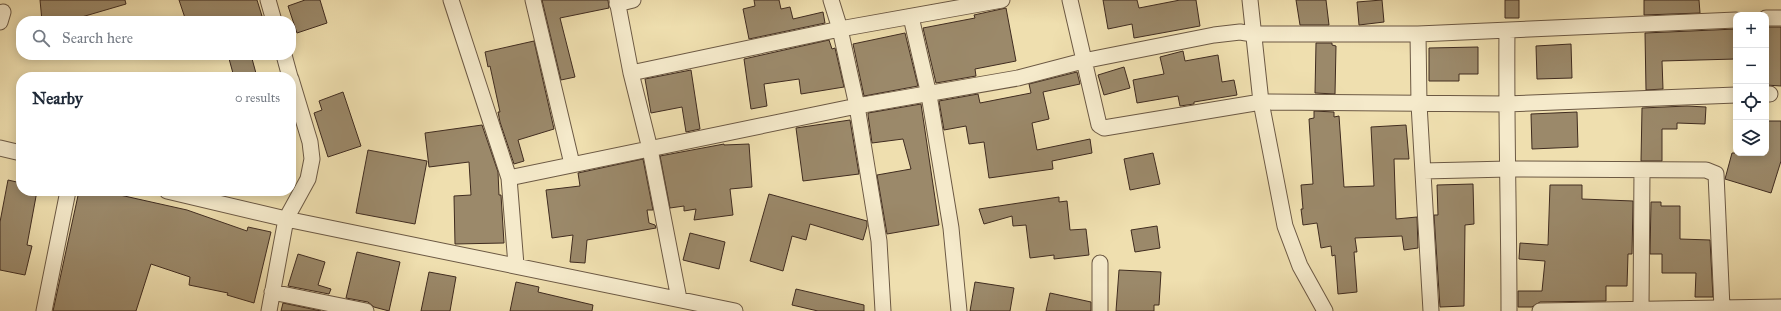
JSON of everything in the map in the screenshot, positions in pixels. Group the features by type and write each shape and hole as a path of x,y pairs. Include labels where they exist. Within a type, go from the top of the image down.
{"street":[{"path":"268,0 273,16"},
{"path":"450,0 509,178 516,265"},
{"path":"533,0 572,164"},
{"path":"633,0 617,2 631,74 650,149 679,299"},
{"path":"831,0 840,29 857,106 879,241 883,311"},
{"path":"631,74 840,29 1002,0"},
{"path":"1070,0 1098,124 1104,128 1261,102 1506,104 1733,95"},
{"path":"1250,0 1261,102 1285,226 1300,266 1325,311"},
{"path":"911,17 929,95 951,228 959,311"},
{"path":"1769,18 1781,18"},
{"path":"509,178 857,106 929,95 1018,78 1083,61 1214,35 1240,32 1253,34 1418,34 1733,20"},
{"path":"1507,31 1506,104 1509,169 1509,311"},
{"path":"1418,34 1419,104 1431,311"},
{"path":"286,60 289,72"},
{"path":"268,311 286,219 308,178 312,159 310,142 296,95"},
{"path":"0,148 16,152"},
{"path":"1423,171 1509,169 1706,170 1716,174 1722,308"},
{"path":"1641,309 1642,170"},
{"path":"44,311 67,196"},
{"path":"188,196 286,219 735,311"},
{"path":"1100,263 1100,311"},
{"path":"272,292 366,311"},
{"path":"1540,311 1781,307"}],"building":[{"path":"40,0 125,0 126,4 85,16 42,16"},
{"path":"179,0 257,0 262,16 184,16"},
{"path":"305,0 320,0 327,23 297,33 296,16 291,16 288,6"},
{"path":"542,0 608,0 609,8 560,18 575,77 561,80"},
{"path":"754,0 779,0 781,9 790,7 793,19 823,12 825,23 749,39 743,9 755,6"},
{"path":"1103,0 1137,0 1139,8 1180,0 1196,0 1200,26 1134,38 1132,24 1108,29"},
{"path":"1296,0 1326,0 1329,25 1300,25"},
{"path":"1382,0 1384,22 1359,25 1357,2"},
{"path":"1505,0 1519,0 1519,18 1505,18"},
{"path":"1644,0 1699,0 1700,13 1644,15"},
{"path":"1006,8 1016,61 975,69 976,76 936,83 923,28 975,18 974,15"},
{"path":"1769,27 1781,27 1781,86 1769,85"},
{"path":"1733,29 1733,59 1662,61 1663,89 1646,90 1645,33"},
{"path":"905,33 918,86 864,96 853,44"},
{"path":"829,40 832,49 835,48 844,87 801,94 799,79 764,84 767,106 751,109 744,59"},
{"path":"534,41 554,129 518,140 524,161 514,164 500,122 498,112 500,112 490,66 488,67 485,52"},
{"path":"1316,43 1332,43 1332,45 1336,46 1335,94 1315,93"},
{"path":"1571,44 1572,78 1537,79 1536,46"},
{"path":"1478,47 1478,74 1459,74 1459,81 1429,81 1429,48"},
{"path":"1183,51 1185,61 1218,55 1222,82 1234,80 1237,95 1194,102 1194,104 1180,106 1178,96 1137,103 1133,80 1164,74 1160,57"},
{"path":"229,60 252,60 256,72 233,72"},
{"path":"1124,67 1130,88 1104,95 1098,75"},
{"path":"691,70 700,129 686,132 682,107 651,113 645,79"},
{"path":"1077,72 1080,84 1043,92 1049,119 1032,123 1037,150 1090,139 1092,153 1052,161 1053,169 989,178 984,142 969,144 966,126 944,130 939,101 978,94 980,103 1031,93 1029,84"},
{"path":"343,92 361,146 328,157 314,113 322,110 319,101"},
{"path":"921,104 939,225 887,234 877,175 911,169 903,139 872,143 868,113"},
{"path":"1687,106 1706,107 1705,124 1677,123 1677,129 1662,129 1662,161 1641,161 1642,108"},
{"path":"1314,111 1334,112 1334,117 1339,116 1344,187 1374,186 1371,127 1406,125 1409,159 1394,159 1396,219 1417,217 1418,248 1404,250 1402,236 1355,238 1357,252 1354,252 1357,292 1338,294 1335,255 1332,256 1331,246 1321,248 1317,223 1303,225 1301,185 1313,184 1309,119 1314,118"},
{"path":"1577,112 1578,147 1532,149 1531,114"},
{"path":"850,120 859,174 803,181 796,128"},
{"path":"1769,121 1781,121 1781,161 1771,193 1725,179 1732,153 1733,156 1769,156"},
{"path":"482,125 498,172 504,243 455,244 454,196 471,195 469,162 429,167 425,133"},
{"path":"724,144 749,144 752,187 730,189 733,215 694,220 696,209 684,211 684,206 670,208 660,156"},
{"path":"368,150 427,161 415,224 356,213"},
{"path":"1153,153 1160,184 1130,190 1124,159"},
{"path":"643,159 653,210 647,210 649,223 655,225 656,228 587,240 585,263 570,262 573,235 552,238 546,190 580,186 578,173"},
{"path":"8,180 16,182 16,196 36,196 27,245 32,246 25,275 0,270 0,222"},
{"path":"1473,184 1474,224 1465,225 1464,306 1440,307 1434,215 1438,215 1437,185"},
{"path":"1550,185 1582,185 1582,199 1633,201 1632,254 1628,254 1627,286 1606,286 1606,301 1540,302 1532,307 1518,307 1518,291 1542,291 1545,261 1519,259 1520,243 1548,245"},
{"path":"769,194 867,221 863,240 810,224 806,240 792,236 783,271 750,261"},
{"path":"78,196 124,196 187,210 247,231 248,227 271,232 254,303 227,295 228,293 189,285 190,277 151,264 136,311 53,311"},
{"path":"1059,197 1059,202 1067,201 1070,230 1086,229 1089,255 1054,259 1054,255 1030,258 1026,225 1013,226 1012,216 984,224 979,209"},
{"path":"1651,202 1661,202 1661,206 1680,206 1680,239 1710,240 1713,297 1695,297 1696,273 1662,273 1662,254 1650,254"},
{"path":"1157,226 1160,248 1135,252 1131,230"},
{"path":"690,233 725,242 719,269 683,260"},
{"path":"357,252 400,262 389,311 374,307 368,302 346,298"},
{"path":"298,254 325,262 318,285 331,289 329,294 288,286"},
{"path":"1119,270 1161,272 1159,305 1154,305 1154,311 1116,311"},
{"path":"429,272 456,277 450,311 421,311"},
{"path":"516,282 539,287 538,292 593,305 592,311 510,311"},
{"path":"975,282 1014,288 1010,311 970,311"},
{"path":"796,289 864,305 864,311 818,311 792,305"},
{"path":"1050,293 1091,302 1091,311 1046,311"},
{"path":"283,303 321,311 281,311"}]}
